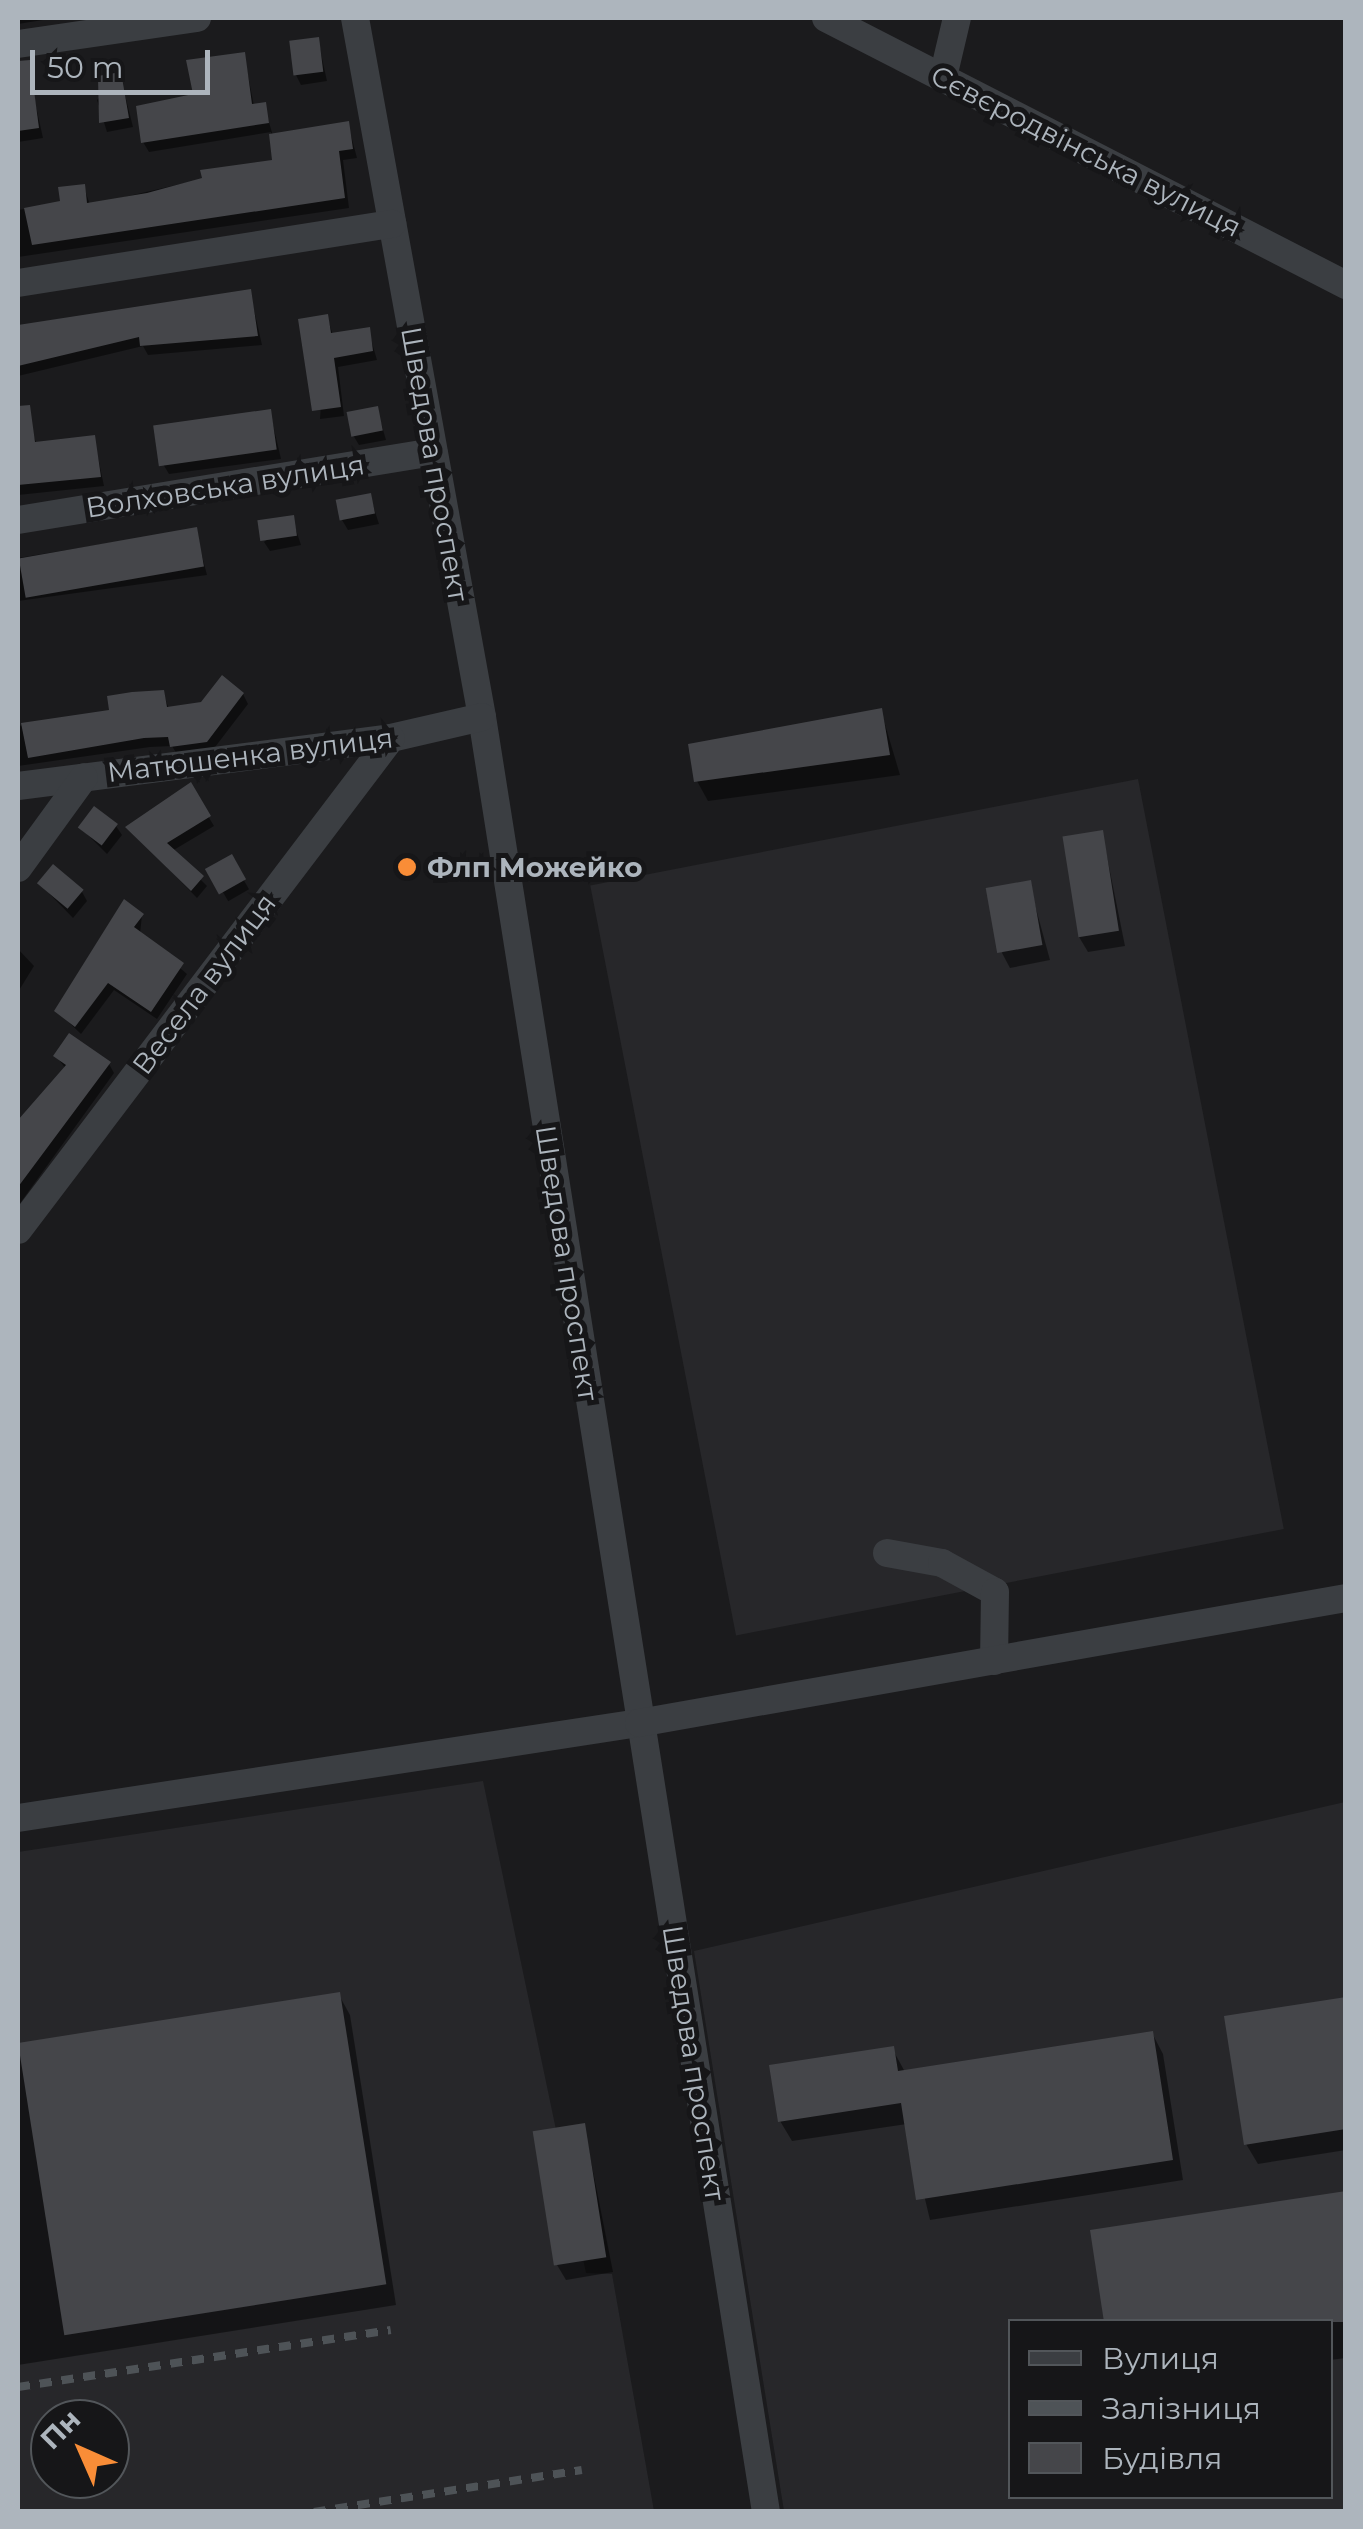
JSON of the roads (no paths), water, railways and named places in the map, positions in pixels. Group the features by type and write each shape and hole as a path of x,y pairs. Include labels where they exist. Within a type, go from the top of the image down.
{"street":[{"path":"18,44 197,18"},
{"name":"Шведова проспект","path":"355,18 482,717 766,2512"},
{"name":"Сєвєродвінська вулиця","path":"826,18 1346,285"},
{"path":"943,77 957,18"},
{"path":"18,283 392,224"},
{"name":"Волховська вулиця","path":"18,520 433,452"},
{"name":"Матюшенка вулиця","path":"18,786 391,738 482,717"},
{"name":"Весела вулиця","path":"18,1230 391,738"},
{"path":"18,868 84,777"},
{"path":"887,1553 942,1563 995,1592 994,1661"},
{"path":"18,1818 639,1723 1346,1598"}],"railway":[{"path":"18,2387 391,2330"},
{"path":"314,2512 582,2470"}],"place":[{"name":"Флп Можейко","path":"407,867"}]}
